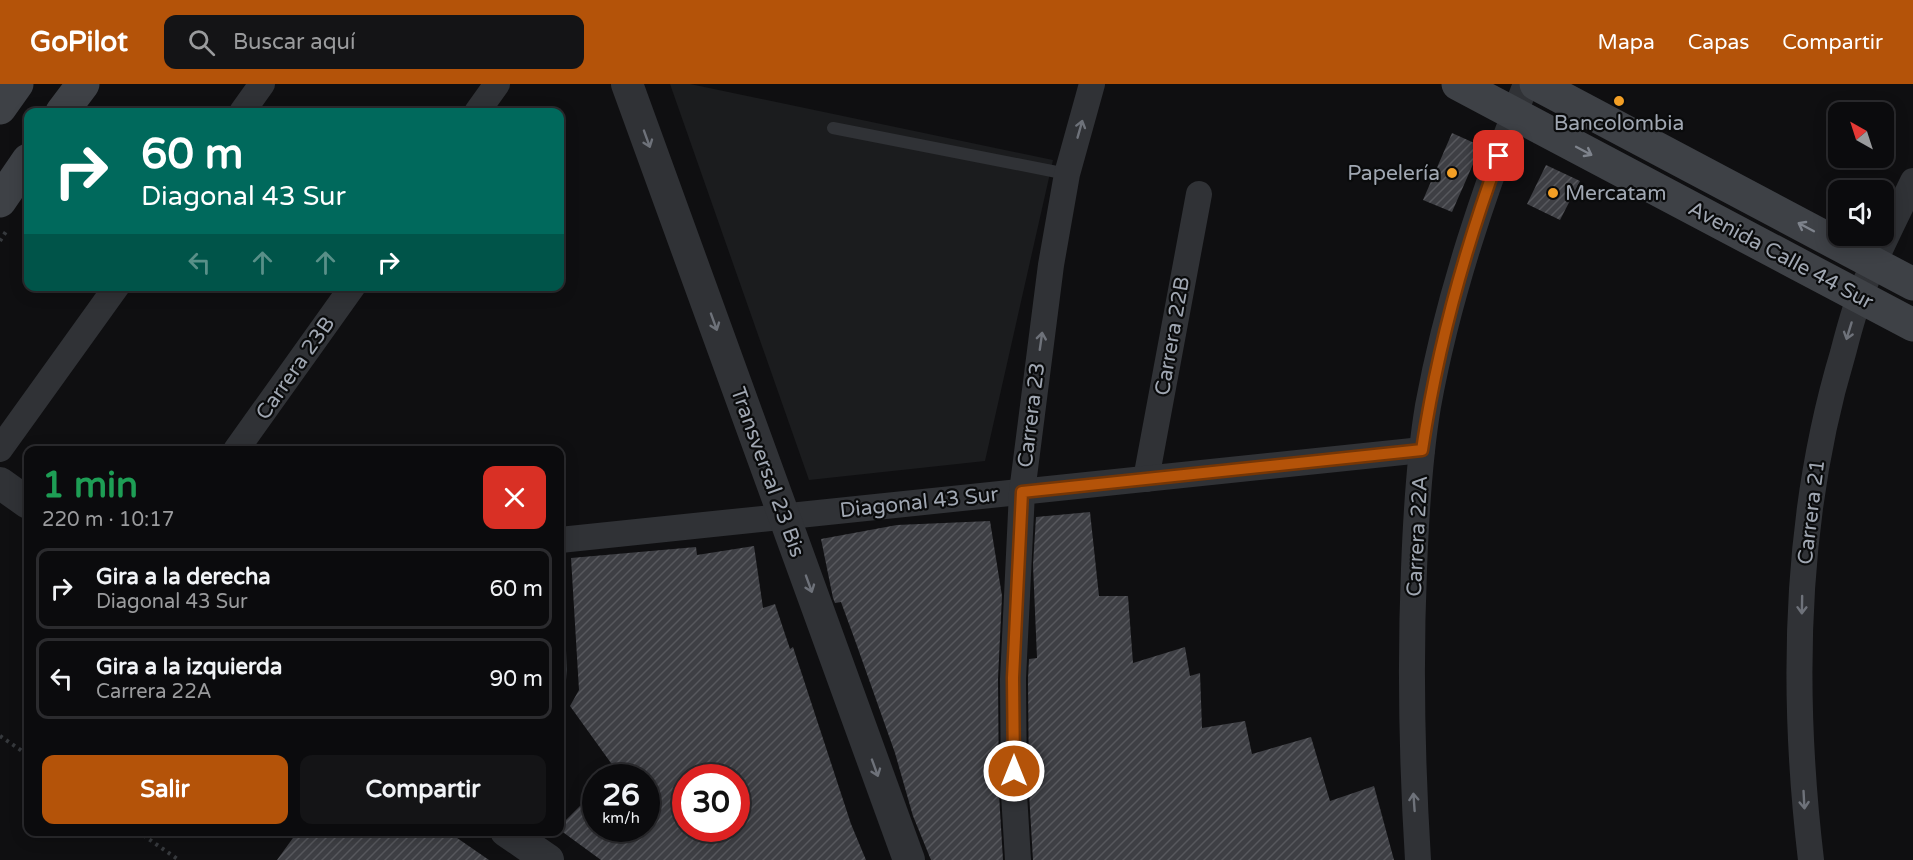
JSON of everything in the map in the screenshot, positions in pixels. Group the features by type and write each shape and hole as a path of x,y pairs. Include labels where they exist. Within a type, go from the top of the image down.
{"main road":[{"path":"0,108 17,84"},
{"path":"65,108 83,84"},
{"name":"Avenida Calle 44 Sur","path":"1458,84 1520,99 1859,297 1913,325"},
{"name":"Avenida Calle 44 Sur","path":"1536,84 1913,284"},
{"path":"0,201 24,166"}],"street":[{"path":"245,108 262,84"},
{"path":"480,108 497,84"},
{"name":"Transversal 23 Bis","path":"627,84 909,860"},
{"name":"Carrera 23","path":"1018,860 1014,794 1013,678 1022,492 1051,265 1067,174 1092,84"},
{"name":"Carrera 22A","path":"1418,860 1413,789 1412,638 1416,532 1428,405 1444,334 1475,221 1520,99"},
{"name":"Carrera 21","path":"1810,860 1799,696 1802,595 1809,500 1829,397 1859,297 1913,181"},
{"name":"Carrera 22B","path":"1146,479 1198,194"},
{"path":"0,449 113,291"},
{"name":"Carrera 23B","path":"239,446 349,291"},
{"name":"Diagonal 43 Sur","path":"564,540 1422,450"},
{"path":"0,483 24,500"},
{"path":"513,836 549,860"}],"lane":[{"path":"833,128 1067,174"}],"path":[{"path":"0,736 24,752"},
{"path":"144,836 179,860"}],"shaded area":[{"path":"670,84 690,84 1053,160 985,461 809,480"}],"building":[{"name":"Papelería","path":"1452,133 1481,146 1452,212 1423,200"},
{"name":"Mercatam","path":"1546,165 1580,181 1560,220 1527,204"},
{"path":"1090,512 1099,596 1128,596 1133,663 1185,647 1190,676 1200,673 1202,728 1245,721 1252,754 1311,737 1330,801 1374,786 1394,860 1033,860 1029,793 1028,679 1029,659 1037,658 1033,565 1036,517"},
{"path":"990,521 1002,596 998,679 999,794 1003,860 931,860 913,816 895,753 841,602 835,603 833,598 821,539 897,525"},
{"path":"754,546 763,608 775,604 790,649 793,647 851,824 866,860 601,860 564,833 564,822 582,804 582,842 660,842 660,764 612,764 570,706 579,690 571,558 696,547 697,555"},
{"path":"294,836 454,836 489,860 277,860"}],"place":[{"name":"Bancolombia","path":"1619,101"},
{"name":"Papelería","path":"1452,173"},
{"name":"Mercatam","path":"1553,193"}],"route":[{"path":"1014,771 1013,678 1022,492 1422,450 1428,405 1441,345 1475,221 1499,156"}]}
